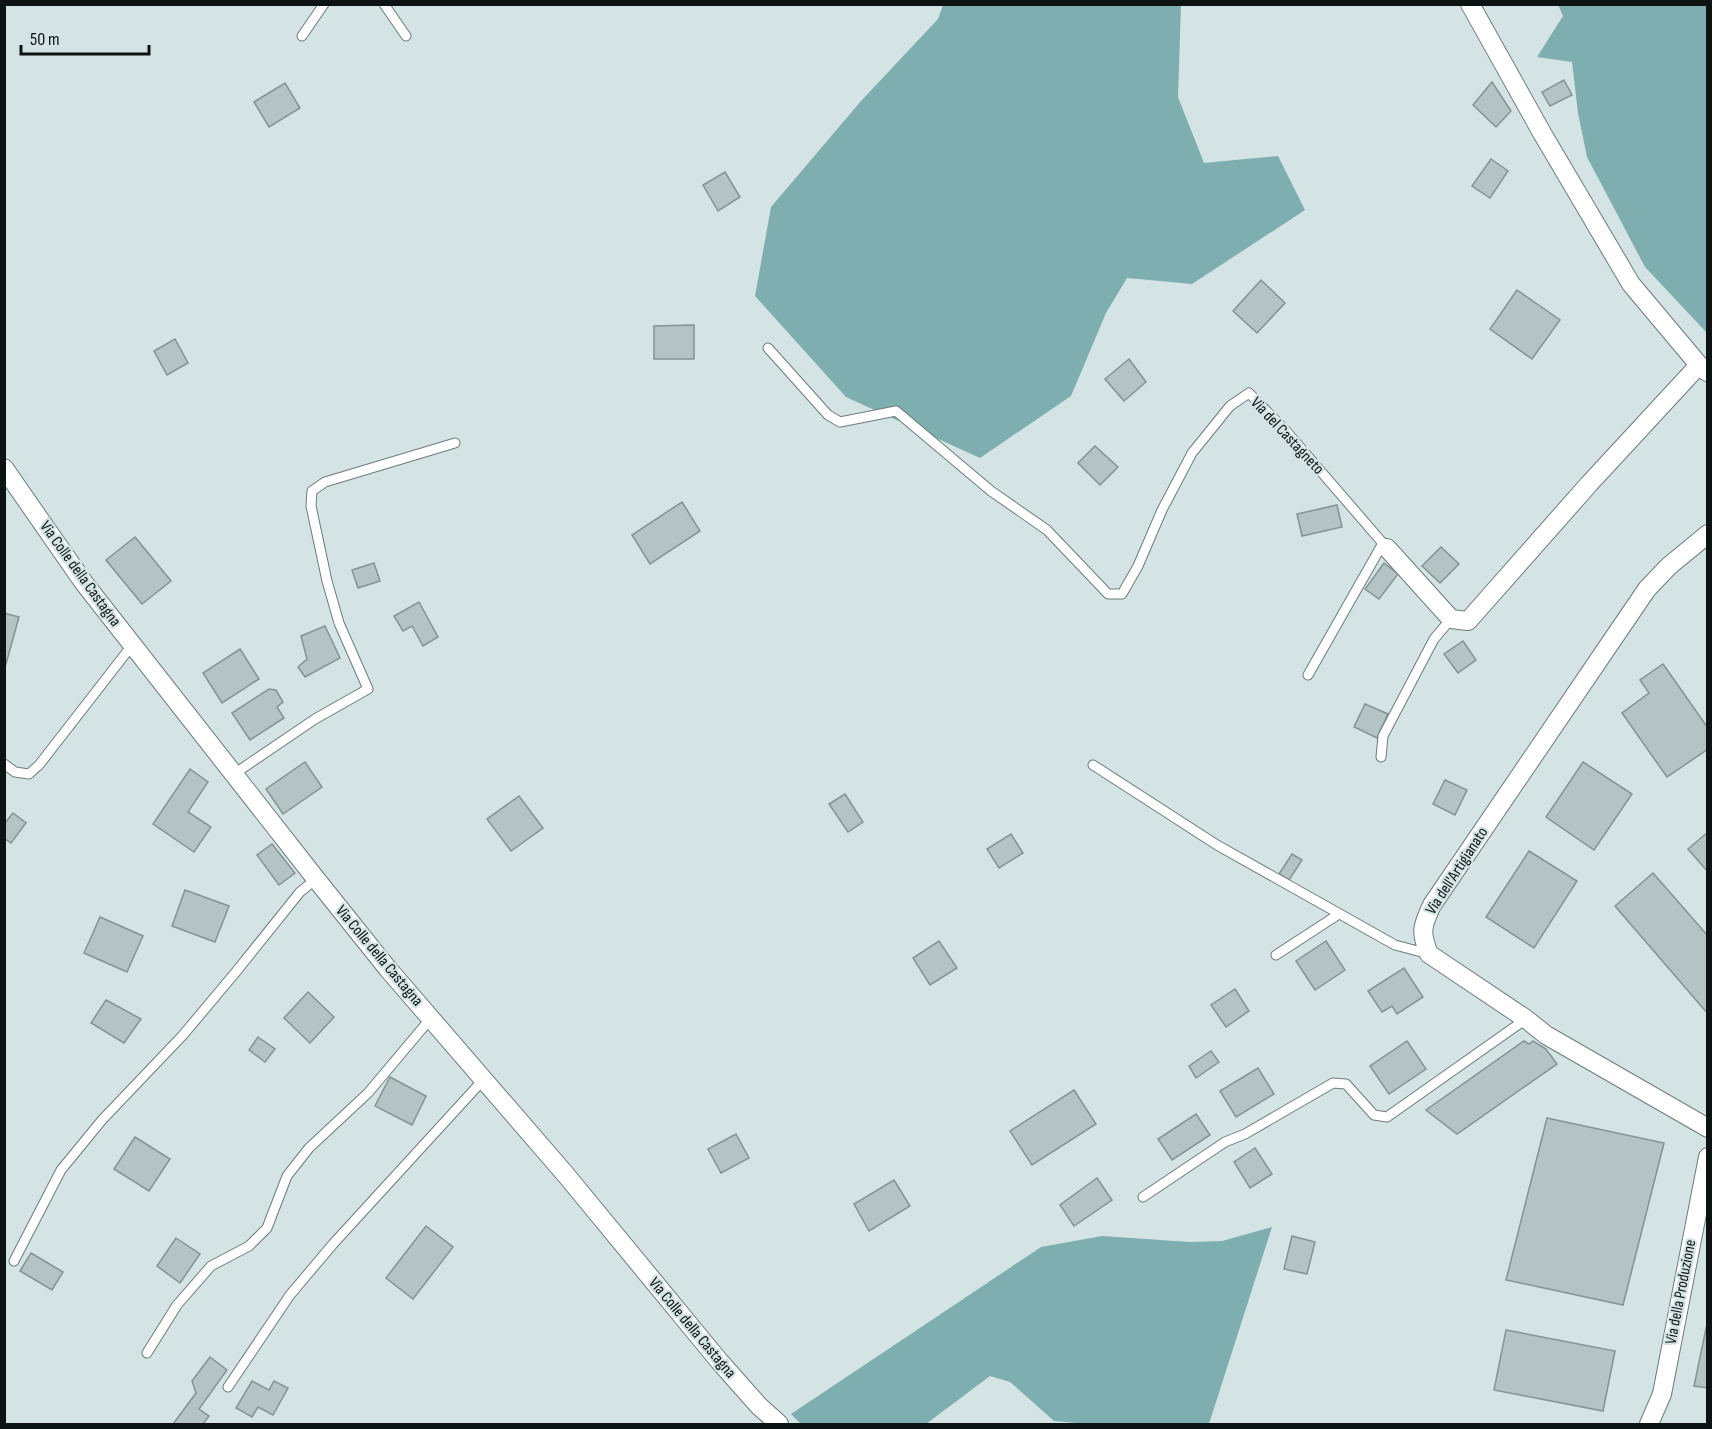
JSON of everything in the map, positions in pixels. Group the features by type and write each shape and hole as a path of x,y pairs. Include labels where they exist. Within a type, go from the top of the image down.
{"street":[{"path":"1451,619 1468,621 1589,484 1703,369 1631,284 1542,133 1470,4"},
{"name":"Via Colle della Castagna","path":"4,468 84,583 388,969 566,1175 720,1362 779,1425"},
{"name":"Via dell'Artigianato","path":"1429,954 1422,937 1425,919 1432,904 1647,589 1669,566 1707,534"},
{"name":"Via del Castagneto","path":"1385,545 1451,619"},
{"path":"1429,954 1546,1035 1707,1128"},
{"name":"Via della Produzione","path":"1648,1425 1662,1394 1707,1157"}],"lane":[{"path":"302,36 324,4"},
{"path":"384,4 406,36"},
{"name":"Via del Castagneto","path":"768,348 828,416 840,422 896,411 991,491 1047,530 1108,594 1122,594 1138,566 1162,510 1192,453 1230,406 1249,393 1385,545"},
{"path":"234,774 315,719 368,689 339,623 311,506 312,491 325,482 455,443"},
{"path":"1308,675 1385,545"},
{"path":"1381,758 1383,736 1434,639 1451,619"},
{"path":"4,764 15,772 29,774 39,765 133,644"},
{"path":"1093,765 1217,845 1339,914 1395,945 1429,954"},
{"path":"14,1261 61,1170 102,1120 183,1035 300,892 316,879"},
{"path":"1276,955 1339,914"},
{"path":"147,1353 177,1305 211,1266 249,1246 267,1228 287,1176 309,1148 368,1093 431,1018"},
{"path":"1143,1197 1225,1142 1245,1134 1333,1083 1346,1084 1374,1115 1387,1117 1526,1019"},
{"path":"228,1388 297,1287 333,1244 484,1079"}],"shaded area":[{"path":"943,5 1181,5 1178,97 1204,163 1278,156 1305,210 1192,284 1127,278 1106,313 1071,396 980,458 846,397 755,296 771,207 861,101 938,19"},
{"path":"1558,5 1707,5 1707,333 1645,267 1587,157 1578,113 1572,62 1537,57 1563,16"},
{"path":"1272,1227 1209,1424 1087,1424 1054,1421 1010,1382 990,1376 926,1424 801,1424 791,1414 1041,1247 1102,1236 1190,1242 1222,1241"}],"building":[{"path":"1564,80 1572,95 1550,106 1542,92"},
{"path":"1492,82 1511,111 1496,127 1473,105"},
{"path":"285,83 300,108 269,127 254,102"},
{"path":"1491,159 1508,171 1490,198 1472,186"},
{"path":"725,172 740,197 718,211 703,185"},
{"path":"1261,280 1285,303 1257,333 1233,311"},
{"path":"1517,290 1560,320 1532,359 1490,329"},
{"path":"694,325 694,359 654,359 654,326"},
{"path":"175,339 188,363 167,375 154,351"},
{"path":"1129,359 1146,382 1124,401 1105,379"},
{"path":"1095,446 1118,467 1100,485 1078,463"},
{"path":"682,502 700,531 650,564 632,535"},
{"path":"1337,505 1342,527 1302,536 1297,514"},
{"path":"135,537 171,581 142,604 106,560"},
{"path":"1441,547 1459,564 1440,583 1422,566"},
{"path":"374,563 380,581 358,588 352,570"},
{"path":"1384,563 1398,574 1379,599 1365,589"},
{"path":"419,602 438,637 423,646 412,626 403,631 394,616"},
{"path":"4,613 19,617 4,671"},
{"path":"325,626 340,658 305,677 298,667 307,659 301,636"},
{"path":"1463,641 1476,660 1458,673 1444,654"},
{"path":"240,649 259,679 222,703 203,673"},
{"path":"1663,664 1708,728 1708,749 1667,777 1622,713 1649,693 1640,680"},
{"path":"269,689 276,690 283,702 277,707 284,718 250,740 232,713"},
{"path":"1365,704 1388,714 1377,738 1354,727"},
{"path":"305,762 322,787 283,814 266,789"},
{"path":"1583,762 1632,794 1594,850 1546,817"},
{"path":"190,769 208,782 188,812 211,827 194,852 153,824"},
{"path":"1445,780 1467,790 1455,815 1433,804"},
{"path":"845,794 863,822 848,832 829,804"},
{"path":"519,796 543,828 511,851 487,819"},
{"path":"13,813 26,823 11,843 4,838 4,824"},
{"path":"1708,832 1708,872 1688,849"},
{"path":"1011,834 1023,853 999,868 987,849"},
{"path":"272,844 295,873 279,885 257,855"},
{"path":"1529,851 1577,881 1534,948 1486,917"},
{"path":"1292,854 1302,860 1289,880 1279,874"},
{"path":"1653,873 1708,936 1708,1014 1615,906"},
{"path":"185,890 229,906 215,942 172,926"},
{"path":"100,917 143,936 127,972 84,953"},
{"path":"939,941 957,968 930,985 913,958"},
{"path":"1326,941 1345,970 1315,990 1296,961"},
{"path":"1404,968 1423,997 1397,1014 1392,1006 1382,1012 1368,991"},
{"path":"1235,989 1249,1011 1226,1027 1211,1005"},
{"path":"308,992 334,1017 310,1043 284,1018"},
{"path":"106,1000 141,1019 124,1043 91,1023"},
{"path":"258,1037 275,1049 265,1062 249,1050"},
{"path":"1407,1041 1426,1069 1389,1094 1370,1066"},
{"path":"1524,1041 1529,1044 1533,1041 1546,1049 1557,1064 1457,1134 1426,1110"},
{"path":"1211,1051 1219,1062 1196,1078 1189,1066"},
{"path":"1258,1068 1274,1094 1236,1117 1220,1091"},
{"path":"390,1077 426,1096 412,1125 375,1106"},
{"path":"1074,1090 1096,1124 1032,1165 1010,1131"},
{"path":"1196,1114 1210,1135 1172,1160 1158,1139"},
{"path":"1547,1118 1664,1143 1623,1305 1506,1280"},
{"path":"736,1134 749,1158 721,1173 708,1149"},
{"path":"135,1137 170,1159 149,1191 114,1169"},
{"path":"1255,1148 1272,1174 1250,1188 1234,1162"},
{"path":"1097,1178 1112,1200 1074,1226 1060,1205"},
{"path":"894,1180 910,1206 869,1231 854,1204"},
{"path":"426,1226 453,1247 413,1299 386,1278"},
{"path":"1292,1236 1315,1242 1307,1274 1284,1269"},
{"path":"176,1238 200,1254 180,1283 157,1266"},
{"path":"31,1253 63,1272 52,1290 20,1271"},
{"path":"1708,1319 1708,1388 1694,1386"},
{"path":"1506,1330 1615,1351 1603,1411 1494,1390"},
{"path":"210,1357 227,1370 199,1409 209,1416 203,1424 173,1424 196,1393 192,1381"},
{"path":"252,1381 269,1390 274,1381 288,1388 273,1415 258,1407 252,1417 236,1408"}]}
